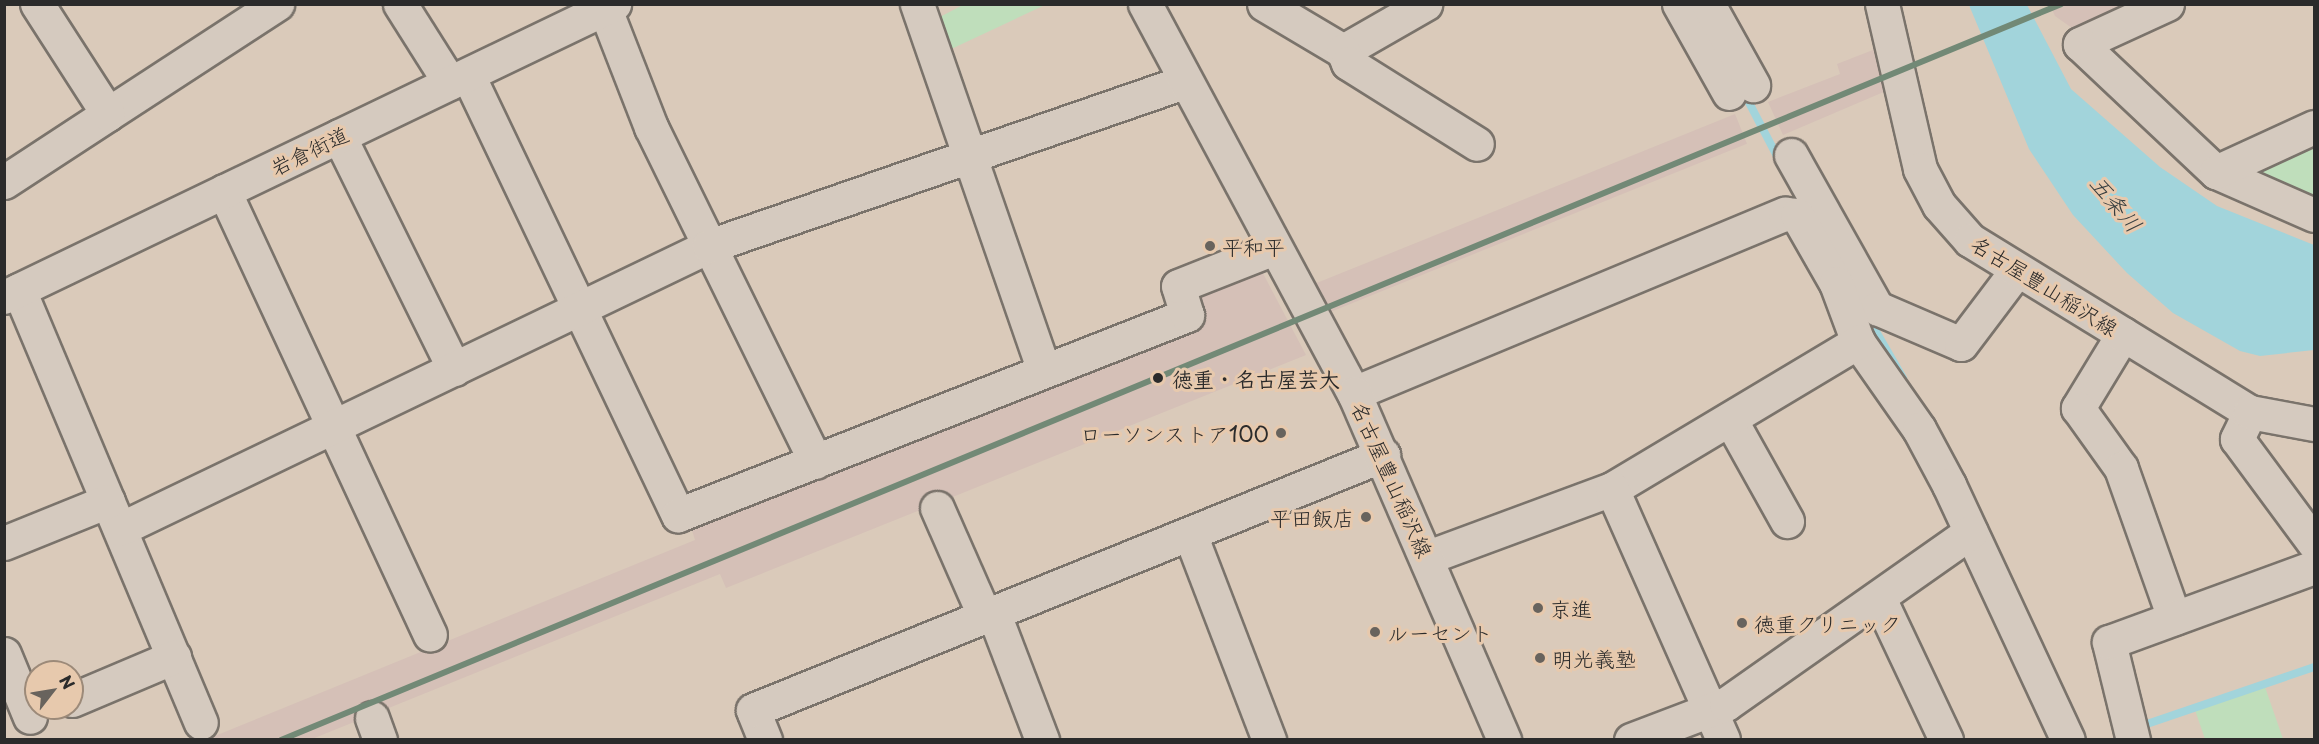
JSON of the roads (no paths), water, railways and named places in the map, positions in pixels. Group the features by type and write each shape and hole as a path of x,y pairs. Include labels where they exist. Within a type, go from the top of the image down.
{"street":[{"path":"37,4 108,114"},
{"path":"4,182 277,4"},
{"path":"400,4 459,79 580,308 678,515 1187,315 1179,286 1274,248"},
{"path":"917,4 1044,370"},
{"name":"名古屋豊山稲沢線","path":"1145,4 1184,81 1354,393 1428,557 1504,740"},
{"path":"1264,4 1343,51 1348,63 1477,144"},
{"path":"1343,51 1425,4"},
{"path":"1680,4 1741,89 1708,4"},
{"name":"名古屋豊山稲沢線","path":"1882,4 1920,169 1930,187 1970,240 2250,411 2314,424"},
{"path":"2167,4 2080,44 2216,172 2314,215"},
{"path":"609,7 651,128 816,462"},
{"name":"岩倉街道","path":"12,293 609,7"},
{"path":"4,543 114,515 333,428 709,246 969,153 1184,81"},
{"path":"2216,172 2314,127"},
{"path":"339,136 454,369"},
{"path":"1791,155 1876,308 1961,344 2017,270"},
{"path":"224,191 430,635"},
{"path":"1354,393 1785,214 1797,215 1836,282 1858,342 1919,429 1971,532 2068,740"},
{"path":"12,293 114,515 201,722"},
{"path":"2123,334 2078,408 2121,468 2174,618"},
{"path":"1428,557 1612,489 1858,342"},
{"path":"2250,411 2237,439 2314,543"},
{"path":"1730,419 1788,522"},
{"path":"765,740 753,710 1383,455"},
{"path":"1612,489 1723,740"},
{"path":"937,508 990,616 1042,740"},
{"path":"1631,740 1710,710 1879,598 1971,532"},
{"path":"1190,534 1269,740"},
{"path":"2133,740 2109,642 2314,567"},
{"path":"1879,598 1946,740"},
{"path":"4,654 24,705"},
{"path":"84,695 174,657"}],"water":[{"name":"五条川","path":"1969,5 2027,5 2071,89 2160,167 2217,206 2314,245 2314,350 2260,356 2240,351 2173,313 2127,273 2073,215 2029,149"}],"waterway":[{"path":"1744,93 1780,162"},
{"path":"1867,316 1903,378"},
{"path":"2141,726 2314,667"}],"place":[{"name":"平和平","path":"1210,246"},
{"name":"徳重・名古屋芸大","path":"1158,378"},
{"name":"ローソンストア100","path":"1281,433"},
{"name":"平田飯店","path":"1366,517"},
{"name":"京進","path":"1538,608"},
{"name":"徳重クリニック","path":"1742,623"},
{"name":"ルーセント","path":"1375,632"},
{"name":"明光義塾","path":"1540,658"}]}
